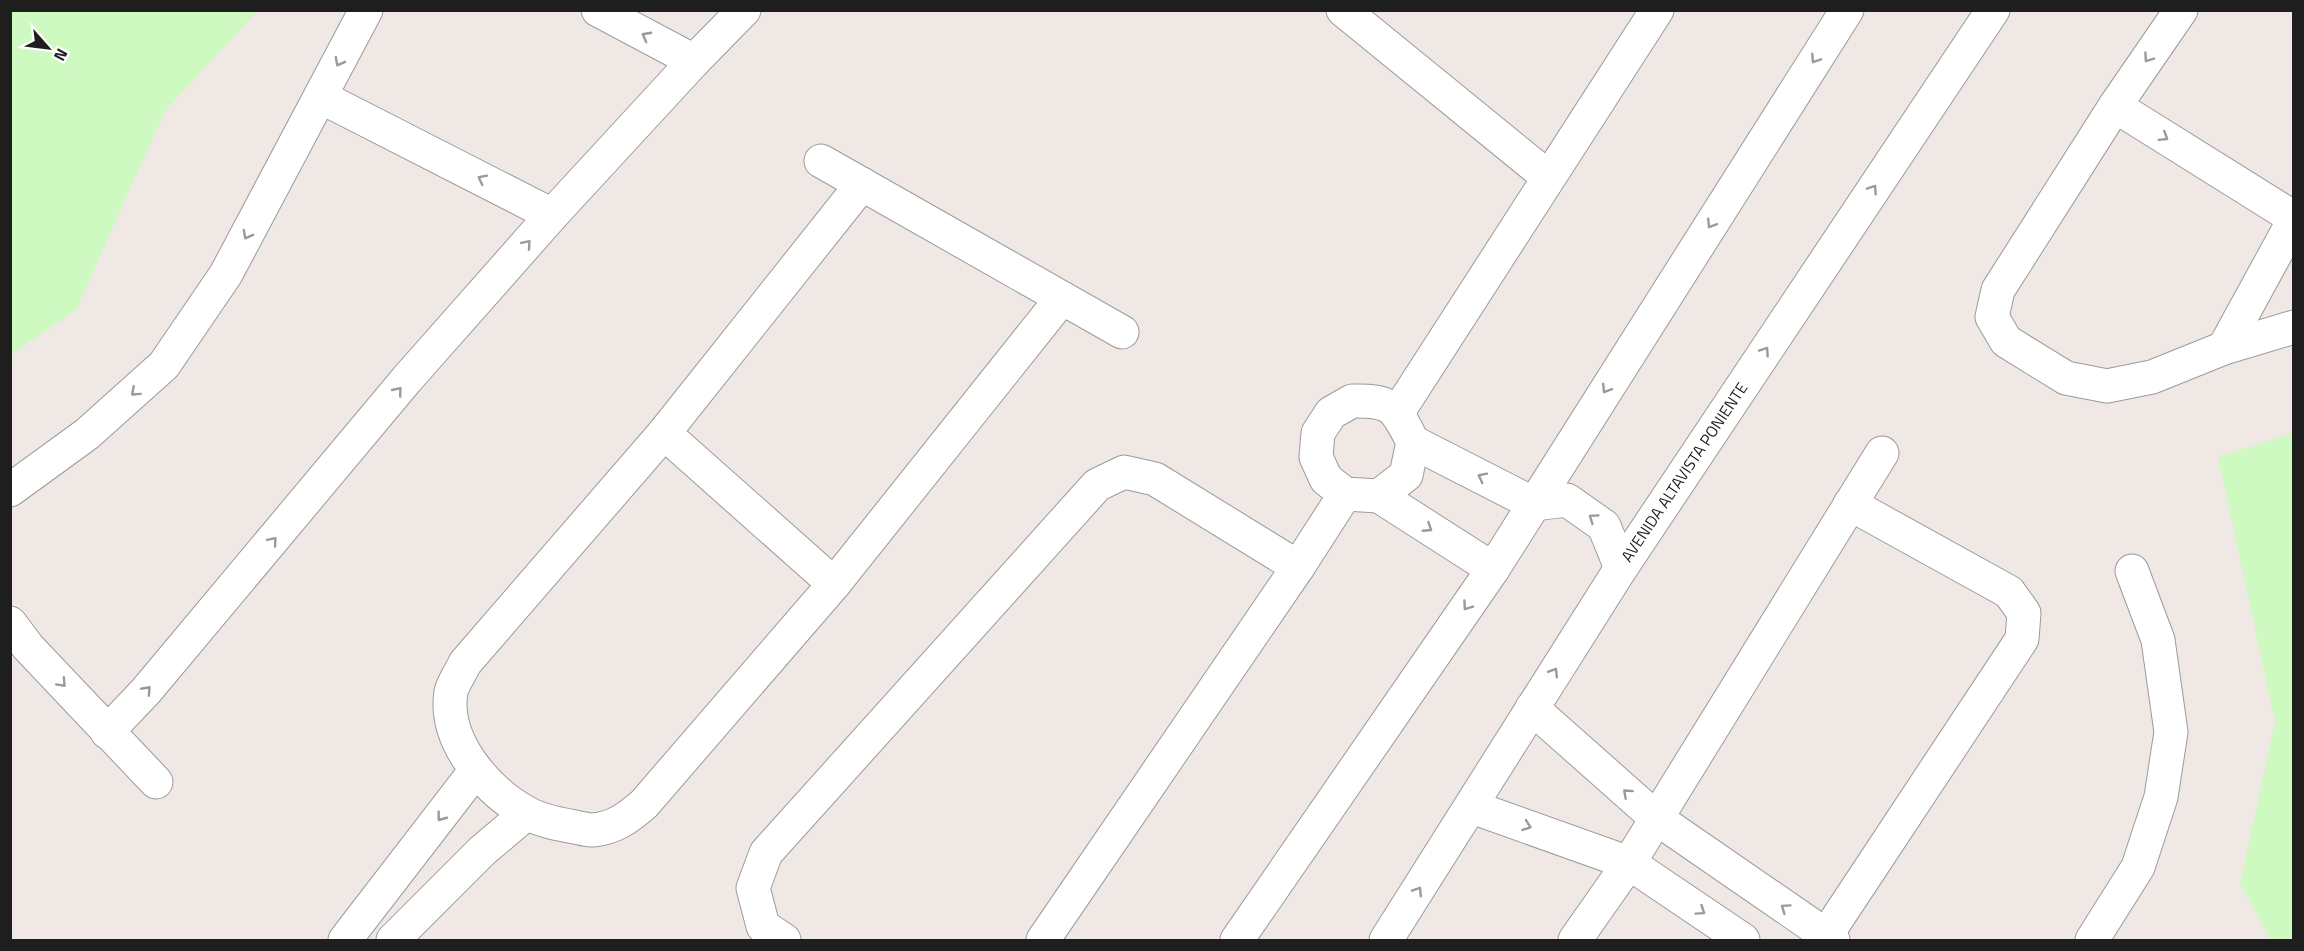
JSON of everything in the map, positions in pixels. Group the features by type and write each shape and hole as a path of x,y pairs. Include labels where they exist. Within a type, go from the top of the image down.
{"street":[{"path":"10,490 87,434 165,365 226,274 366,10"},
{"path":"598,10 694,61"},
{"path":"107,732 154,682 407,379 552,215 744,10"},
{"path":"1398,412 1657,10"},
{"path":"1238,940 1493,569 1847,10"},
{"name":"AVENIDA ALTAVISTA PONIENTE","path":"1386,940 1621,568 1993,10"},
{"path":"2181,10 2115,106 1998,290 1992,316 2006,341 2056,372 2066,378 2108,386 2152,377 2224,348 2294,327"},
{"path":"1363,17 1548,177"},
{"path":"321,97 552,215"},
{"path":"2115,106 2294,219 2224,348"},
{"path":"821,161 1122,332"},
{"path":"862,184 664,433 465,663 451,691 452,723 461,747 476,770 500,794 527,813 554,823 592,830 622,823 644,804 834,584 1062,298"},
{"path":"1493,569 1379,496 1345,494 1326,479 1316,457 1318,433 1331,413 1352,401 1377,401 1398,412 1413,442 1534,504 1567,500 1604,526 1621,568"},
{"path":"664,433 834,584"},
{"path":"1379,496 1406,476 1413,442"},
{"path":"1575,940 1629,863 1882,453"},
{"path":"784,940 763,926 753,888 766,853 1097,485 1124,472 1155,479 1298,567"},
{"path":"1043,940 1298,567 1345,494"},
{"path":"1532,708 1656,818 1827,939 2022,639 2024,613 2009,592 1850,504"},
{"path":"2101,936 2138,867 2161,797 2171,732 2157,640 2132,571"},
{"path":"16,643 156,782"},
{"path":"345,940 476,770"},
{"path":"1472,807 1629,863 1743,940"},
{"path":"366,914 394,939 482,851 527,813"},
{"path":"407,862 440,891"}],"green space":[{"path":"11,10 257,11 165,111 76,310 11,354"},
{"path":"2293,433 2294,940 2271,940 2240,884 2275,722 2218,457"}]}
